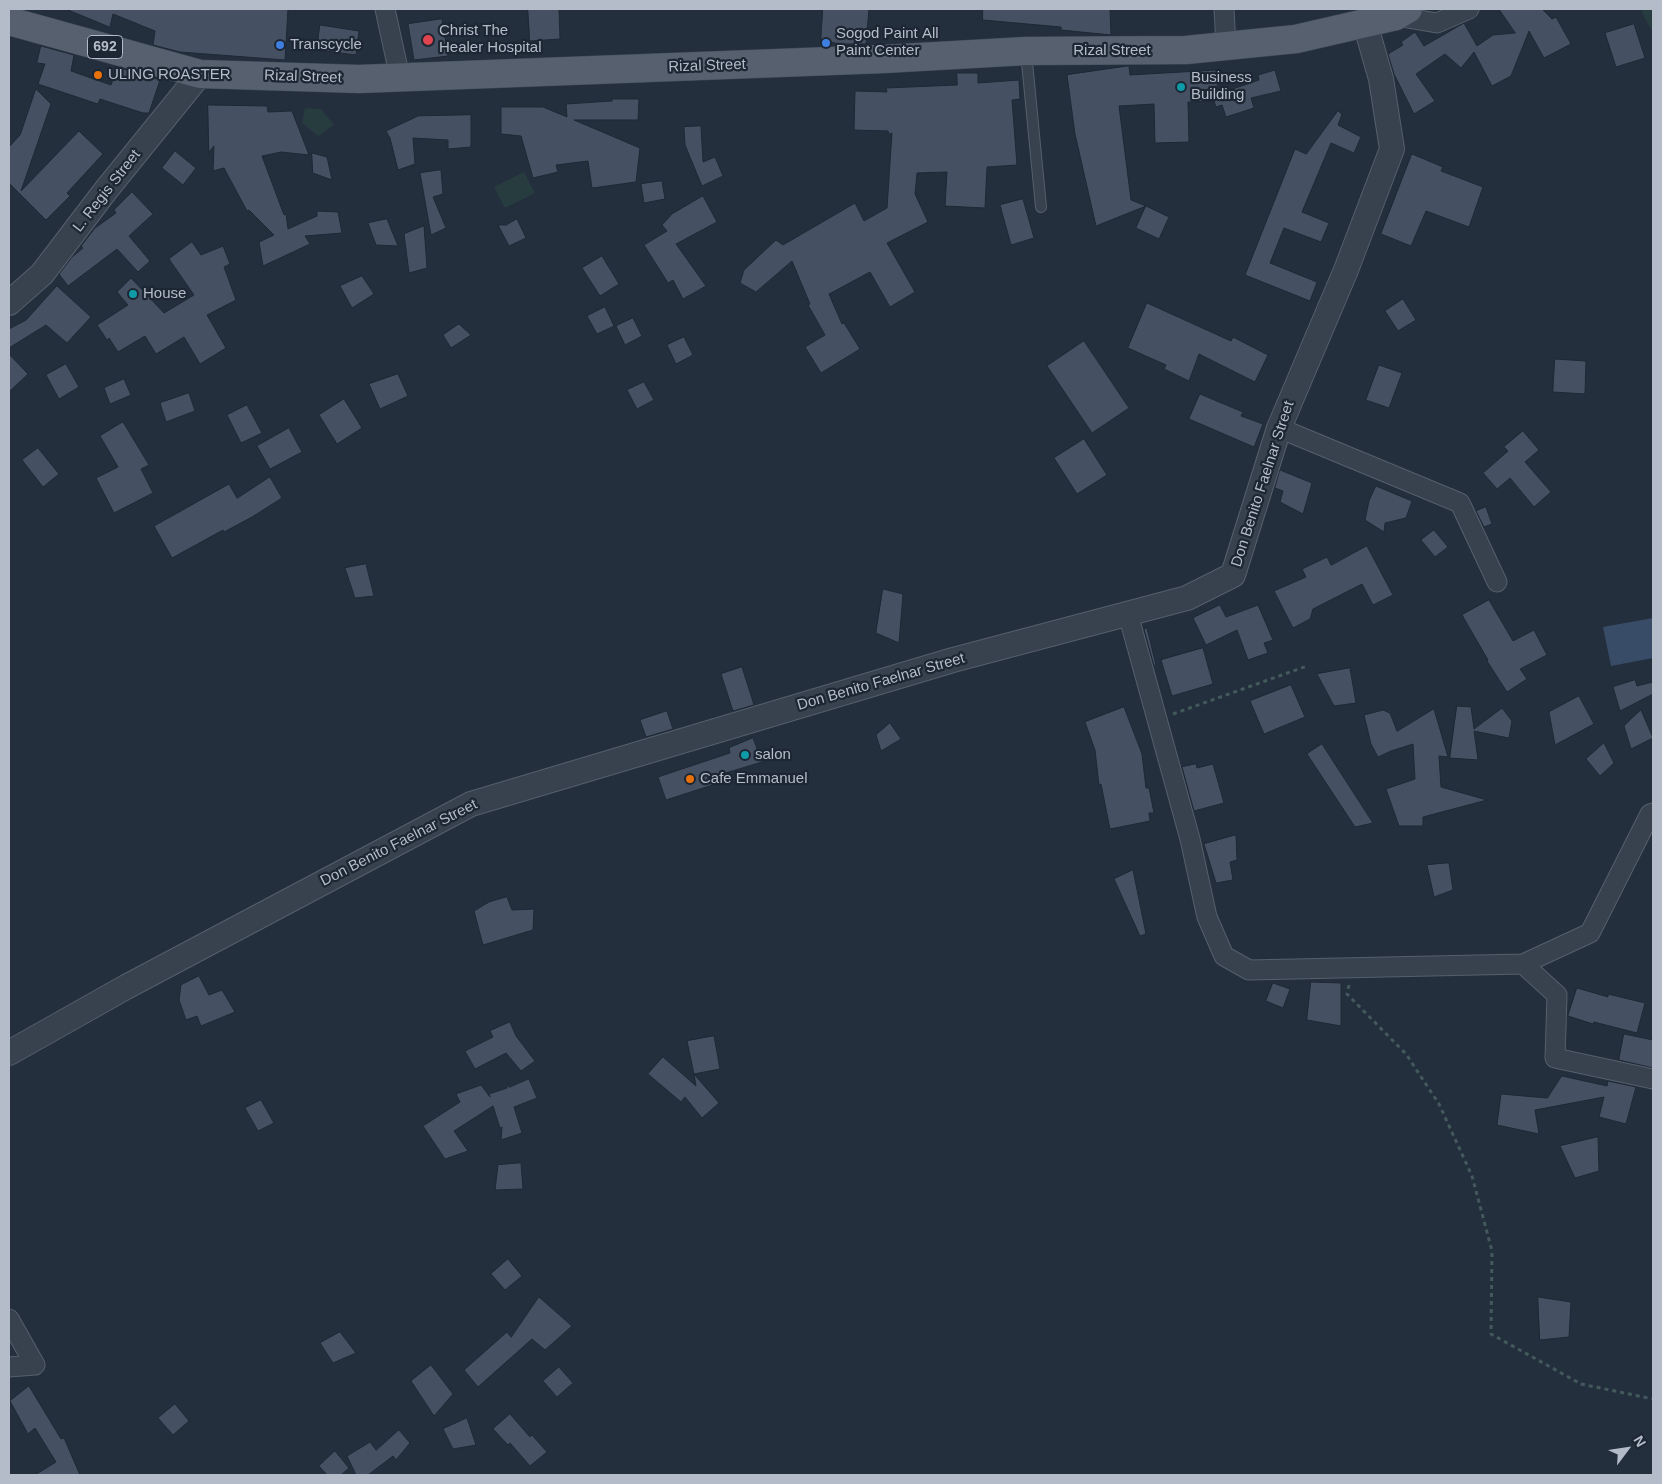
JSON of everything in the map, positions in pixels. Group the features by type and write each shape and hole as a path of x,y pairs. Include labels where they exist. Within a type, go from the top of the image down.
{"main road":[{"name":"Rizal Street","path":"9,21 200,74 359,79 874,60 1026,52 1186,50 1296,39 1365,23 1402,12"}],"street":[{"path":"384,9 400,78"},
{"path":"1224,9 1226,46"},
{"path":"1402,12 1437,23 1469,9"},
{"name":"Don Benito Faelnar Street","path":"9,1053 126,987 471,804 953,660 1187,598 1233,575 1279,428 1346,270 1392,149 1381,79 1365,23"},
{"name":"L. Regis Street","path":"9,303 42,274 106,190 200,74"},
{"path":"1279,428 1460,503 1497,582"},
{"path":"1128,614 1190,839 1207,917 1224,956 1249,970 1524,964 1590,933 1650,814 1653,814"},
{"path":"1524,964 1557,996 1555,1058 1653,1079"},
{"path":"9,1319 35,1365 9,1367"}],"lane":[{"path":"1026,52 1041,207"}],"path":[{"path":"1157,720 1307,666"},
{"path":"1353,968 1347,994 1406,1054 1439,1104 1472,1176 1492,1251 1491,1334 1582,1384 1653,1399"}],"green space":[{"path":"1653,9 1653,33 1641,11"},
{"path":"305,108 321,109 334,125 318,136 302,123"},
{"path":"524,172 535,193 505,208 494,187"}],"water":[{"path":"1653,618 1653,658 1611,666 1603,627"}],"building":[{"path":"66,9 288,9 285,60 180,52 153,45 155,31 113,14 110,27"},
{"path":"528,9 559,9 560,39 530,41"},
{"path":"823,9 869,9 866,44 839,44 821,40"},
{"path":"983,9 1110,9 1111,35 1061,30 1061,27 983,20"},
{"path":"1499,9 1542,9 1552,19 1556,17 1571,44 1544,58 1529,31 1511,76 1492,86 1474,52 1461,68 1445,54 1416,74 1435,101 1414,114 1394,74 1388,54 1403,45 1401,42 1415,32 1424,46 1464,23 1477,46 1493,35 1515,33"},
{"name":"Christ The Healer Hospital","path":"442,19 448,56 414,60 408,24"},
{"path":"1634,24 1645,58 1616,67 1605,33"},
{"path":"320,25 359,31 356,55 317,50"},
{"path":"41,46 74,55 71,71 111,85 117,67 160,80 149,113 143,113 100,99 98,104 38,84 45,64 37,63"},
{"path":"1129,66 1130,75 1216,70 1218,94 1259,80 1258,75 1275,70 1281,91 1251,98 1254,108 1226,117 1222,105 1216,107 1214,101 1188,102 1189,142 1155,143 1154,104 1119,106 1131,200 1146,206 1096,226 1075,134 1067,75"},
{"path":"957,73 978,73 978,83 1019,80 1020,99 1012,100 1017,165 987,167 985,208 945,206 947,172 917,173 915,194 928,222 887,243 915,292 890,307 870,272 829,294 842,324 844,323 860,349 821,373 805,347 825,335 808,305 810,304 792,261 756,292 740,283 744,270 776,240 783,245 855,203 864,221 887,208 892,133 889,134 888,131 854,130 855,91 887,92 886,88 957,85"},
{"path":"36,89 51,104 21,191 79,131 103,154 67,193 70,196 46,220 9,183 9,147 20,135"},
{"path":"612,99 639,99 638,120 574,120 640,148 636,182 592,188 588,161 556,165 558,172 533,178 521,136 501,134 501,107 543,107 567,117 566,104 612,101"},
{"path":"208,105 267,106 268,112 292,111 309,155 281,152 262,156 284,215 286,214 288,229 317,216 317,211 338,212 342,233 305,236 310,244 263,266 259,242 274,235 249,210 247,211 224,168 213,171 214,146 209,152"},
{"path":"1338,111 1342,114 1338,125 1361,137 1354,153 1331,143 1302,212 1329,223 1321,242 1284,228 1270,263 1317,282 1310,301 1245,275 1295,149 1306,154"},
{"path":"471,115 471,147 448,149 448,140 413,138 415,164 398,170 390,138 386,131 418,116"},
{"path":"701,126 703,162 715,157 723,176 702,186 685,145 684,127"},
{"path":"175,151 196,168 183,185 162,168"},
{"path":"312,153 327,157 332,180 313,173"},
{"path":"1412,154 1443,167 1441,171 1483,187 1469,227 1426,211 1411,246 1381,234"},
{"path":"441,170 443,194 433,197 446,228 431,235 420,173"},
{"path":"662,181 665,199 644,203 641,184"},
{"path":"132,192 153,214 129,236 150,261 138,272 117,249 68,286 59,274 72,257 83,248 81,246 95,228 116,213 114,210"},
{"path":"703,196 717,222 676,244 706,286 683,299 673,280 668,283 644,245 667,231 662,225 672,214"},
{"path":"1023,199 1034,238 1011,245 1000,205"},
{"path":"1146,206 1169,217 1159,239 1136,228"},
{"path":"387,219 398,246 376,245 368,223"},
{"path":"517,219 526,238 509,246 498,225 506,225"},
{"path":"424,226 427,268 409,273 404,234"},
{"path":"192,242 201,255 223,246 230,264 224,267 236,300 207,315 226,348 200,364 184,337 156,354 145,336 118,352 97,325 128,305 117,292 131,278 164,313 194,295 169,259"},
{"path":"602,256 619,284 600,296 582,268"},
{"path":"362,276 374,294 352,308 340,286"},
{"path":"57,286 91,317 67,343 46,325 9,348 9,329 26,320"},
{"path":"1403,299 1416,320 1398,331 1385,311"},
{"path":"1147,303 1231,341 1233,337 1268,355 1255,382 1199,354 1189,381 1164,369 1166,365 1128,348"},
{"path":"605,307 614,326 597,334 587,316"},
{"path":"633,318 642,336 625,345 616,326"},
{"path":"459,324 471,335 451,348 443,335"},
{"path":"684,337 693,355 676,364 667,345"},
{"path":"1084,341 1129,408 1092,433 1047,366"},
{"path":"9,354 28,374 9,392"},
{"path":"1555,359 1586,361 1585,394 1553,392"},
{"path":"66,364 79,387 59,399 46,375"},
{"path":"1379,365 1402,373 1389,408 1366,400"},
{"path":"398,374 408,396 380,409 369,384"},
{"path":"124,379 131,395 110,404 104,388"},
{"path":"644,382 654,400 637,409 627,390"},
{"path":"189,393 195,411 166,422 160,403"},
{"path":"1200,394 1243,412 1241,416 1263,424 1254,447 1189,419"},
{"path":"344,399 362,428 337,444 319,415"},
{"path":"247,405 262,433 241,443 227,415"},
{"path":"123,422 149,465 141,469 153,493 114,513 96,478 118,467 100,436"},
{"path":"289,428 302,452 270,469 257,446"},
{"path":"1523,431 1539,450 1525,462 1551,492 1534,507 1510,478 1497,489 1483,473 1508,451 1504,447"},
{"path":"1084,439 1107,475 1077,494 1054,458"},
{"path":"38,448 59,474 43,487 22,460"},
{"path":"1280,470 1312,483 1303,514 1280,502 1283,491 1275,488"},
{"path":"270,477 282,498 252,517 224,532 223,530 172,558 154,526 229,484 237,498"},
{"path":"1376,486 1412,501 1406,518 1385,523 1384,532 1365,520 1369,501"},
{"path":"1486,507 1492,524 1484,527 1476,511"},
{"path":"1434,530 1448,547 1435,557 1421,540"},
{"path":"1367,546 1393,595 1373,605 1362,584 1313,609 1310,619 1293,628 1274,591 1306,577 1302,569 1327,557 1331,565"},
{"path":"366,564 374,596 355,598 345,568"},
{"path":"883,589 903,594 899,643 876,633"},
{"path":"1489,600 1513,641 1534,630 1547,655 1520,669 1527,679 1507,692 1487,661 1462,615"},
{"path":"1220,605 1226,617 1258,605 1273,640 1264,643 1268,653 1248,660 1237,630 1206,645 1193,618"},
{"path":"1147,628 1156,665 1154,666 1144,629"},
{"path":"1203,648 1213,684 1172,696 1161,660"},
{"path":"742,667 754,705 733,711 721,674"},
{"path":"1350,668 1356,703 1334,706 1317,674"},
{"path":"1635,680 1637,686 1653,682 1653,694 1620,711 1613,687"},
{"path":"1291,685 1305,717 1264,734 1250,701"},
{"path":"1579,696 1594,724 1555,745 1549,712"},
{"path":"1457,706 1471,707 1474,729 1502,708 1512,721 1509,738 1474,731 1478,760 1450,758"},
{"path":"1124,707 1142,754 1146,788 1149,788 1154,813 1149,813 1150,821 1110,829 1101,784 1099,785 1095,750 1085,722"},
{"path":"1434,709 1448,757 1439,756 1441,787 1487,800 1423,817 1423,826 1399,826 1386,789 1415,779 1413,744 1378,757 1371,744 1364,715 1383,710 1390,713 1397,731"},
{"path":"1641,710 1653,738 1631,749 1624,726"},
{"path":"667,711 673,729 646,737 640,720"},
{"path":"890,723 901,739 881,751 876,735"},
{"name":"Cafe Emmanuel","path":"753,738 762,762 719,775 722,782 666,800 658,777 730,753 729,748"},
{"path":"1604,743 1614,763 1600,776 1586,759"},
{"path":"1322,744 1373,823 1355,827 1307,754"},
{"path":"1196,764 1197,768 1213,764 1224,803 1194,811 1182,767"},
{"path":"1236,835 1237,860 1230,862 1233,880 1216,883 1204,844"},
{"path":"1449,863 1453,890 1434,897 1427,865"},
{"path":"1133,870 1146,934 1140,936 1114,879"},
{"path":"507,897 512,910 534,909 533,930 483,945 474,911 489,902"},
{"path":"199,976 209,995 222,990 235,1012 201,1026 197,1016 186,1020 179,1000 181,985"},
{"path":"1311,982 1341,983 1341,1026 1307,1020"},
{"path":"1273,983 1290,989 1283,1008 1266,1001"},
{"path":"1577,988 1608,997 1608,994 1645,1003 1637,1033 1594,1022 1593,1024 1568,1016"},
{"path":"510,1022 516,1036 535,1061 521,1071 506,1053 475,1069 465,1051 493,1037 490,1031"},
{"path":"1624,1034 1653,1040 1653,1068 1619,1060"},
{"path":"714,1036 720,1069 694,1074 687,1041"},
{"path":"663,1057 696,1086 694,1074 719,1103 702,1118 685,1097 681,1102 648,1074"},
{"path":"1562,1076 1607,1086 1608,1081 1636,1087 1626,1124 1599,1117 1604,1097 1535,1110 1539,1134 1497,1125 1501,1094 1547,1098"},
{"path":"529,1079 537,1098 514,1107 522,1133 501,1140 502,1127 500,1128 493,1106 454,1131 468,1151 445,1159 423,1126 460,1102 456,1094 481,1085 490,1097 489,1094 507,1088 507,1083 509,1087"},
{"path":"261,1100 274,1123 258,1131 245,1108"},
{"path":"1598,1137 1599,1171 1575,1178 1560,1146"},
{"path":"521,1163 523,1189 495,1190 498,1165"},
{"path":"508,1259 522,1276 505,1290 491,1274"},
{"path":"539,1297 572,1326 545,1350 532,1339 478,1387 464,1370 507,1332 511,1337"},
{"path":"1538,1297 1571,1302 1569,1337 1540,1340"},
{"path":"340,1332 356,1353 333,1363 320,1343"},
{"path":"431,1365 453,1394 434,1416 411,1381"},
{"path":"559,1367 573,1383 557,1397 543,1381"},
{"path":"29,1386 61,1439 64,1438 80,1475 35,1475 56,1462 35,1428 28,1434 10,1401"},
{"path":"175,1404 189,1421 173,1435 158,1418"},
{"path":"510,1414 530,1437 532,1435 547,1452 530,1466 510,1443 508,1445 493,1429"},
{"path":"467,1418 476,1445 453,1449 443,1429"},
{"path":"399,1430 410,1443 396,1460 393,1456 368,1475 356,1475 347,1456 370,1442 376,1450"},
{"path":"335,1451 349,1468 341,1475 327,1475 319,1466"}],"place":[{"name":"Christ The Healer Hospital","path":"428,40"},
{"name":"Sogod Paint All Paint Center","path":"826,43"},
{"name":"Transcycle","path":"280,45"},
{"name":"ULING ROASTER","path":"98,75"},
{"name":"Business Building","path":"1181,87"},
{"name":"House","path":"133,294"},
{"name":"salon","path":"745,755"},
{"name":"Cafe Emmanuel","path":"690,779"}]}
